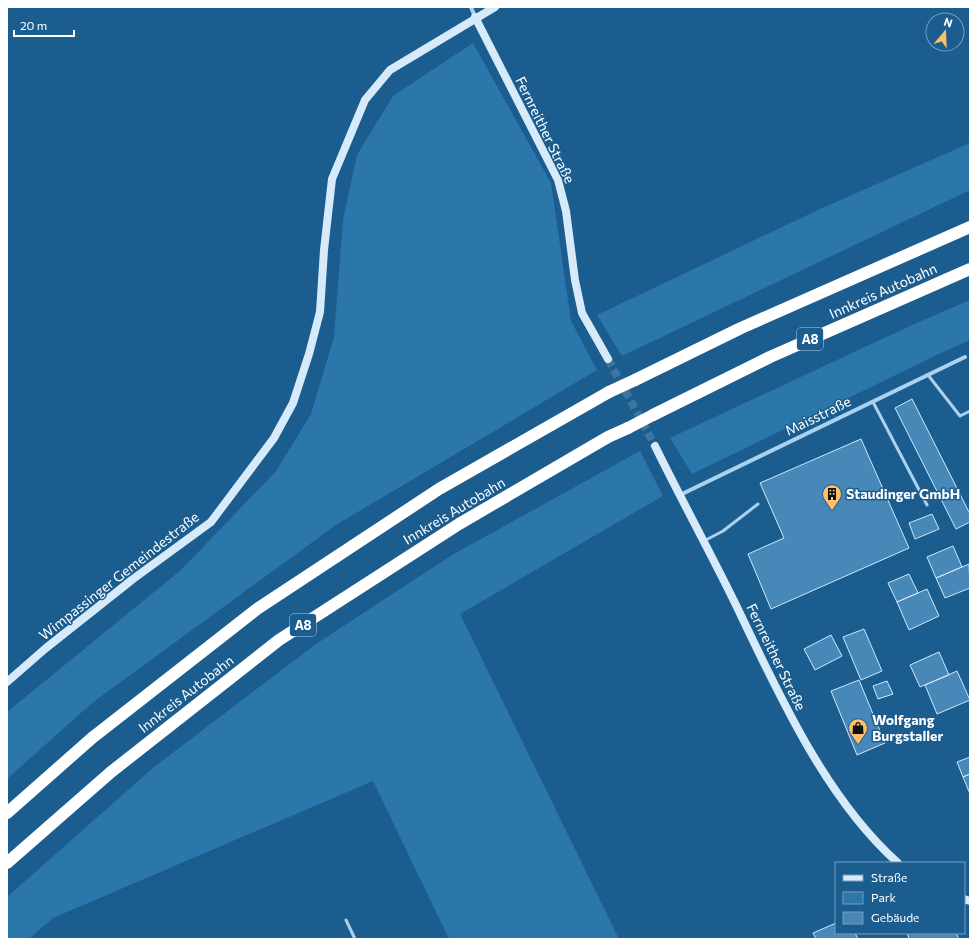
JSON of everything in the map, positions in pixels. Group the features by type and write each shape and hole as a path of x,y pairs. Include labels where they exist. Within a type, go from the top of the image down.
{"highway":[{"name":"Innkreis Autobahn","path":"7,813 92,738 257,609 439,489 609,392 741,328 970,227"},
{"name":"Innkreis Autobahn","path":"7,863 111,772 279,640 459,524 653,415 770,357 970,269"}],"street":[{"name":"Fernreither Straße","path":"471,7 558,180 566,211 575,280 582,313 608,359"},
{"name":"Wimpassinger Gemeindestraße","path":"7,682 46,648 133,579 211,522 274,438 293,403 309,354 320,312 324,250 332,179 365,100 390,70 432,46 475,17 495,7"},
{"name":"Maisstraße","path":"680,496 965,357"},
{"name":"Fernreither Straße","path":"655,446 704,541 790,716 843,802 881,848 897,862"}],"lane":[{"path":"928,376 960,416 970,411"},
{"path":"873,402 927,505"},
{"path":"704,541 723,531 758,504"},
{"path":"346,920 355,939"}],"green space":[{"path":"473,43 551,183 571,321 597,370 336,525 92,703 7,779 7,712 181,570 276,471 311,414 334,337 343,219 357,155 393,96"},
{"path":"970,143 970,190 622,356 597,315 820,209"},
{"path":"970,300 970,340 692,474 670,438 912,325"},
{"path":"640,451 663,496 460,614 619,939 449,939 373,781 53,918 29,939 7,939 7,897 154,767 316,644 452,555"}],"building":[{"path":"912,399 970,514 970,522 956,529 895,408"},
{"name":"Staudinger GmbH","path":"861,439 909,548 771,609 748,554 784,538 760,483"},
{"path":"932,514 939,529 915,539 909,523"},
{"path":"953,546 962,567 936,578 927,557"},
{"path":"969,564 970,588 945,598 936,578"},
{"path":"909,574 918,593 897,602 888,583"},
{"path":"927,589 939,616 909,630 897,602"},
{"path":"864,629 882,671 861,680 843,637"},
{"path":"831,635 842,656 815,670 804,649"},
{"path":"939,652 949,675 920,687 910,665"},
{"path":"957,671 970,700 937,714 925,685"},
{"path":"859,680 885,743 857,755 831,691"},
{"path":"887,681 893,694 878,699 873,686"},
{"path":"970,757 970,774 963,777 957,762"},
{"path":"970,774 970,794 963,777"},
{"path":"835,923 835,934 856,934 858,939 816,939 813,933"},
{"path":"907,934 956,934 959,939 909,939"}],"tunnel":[{"path":"608,359 655,446"}],"place":[{"name":"Staudinger GmbH","path":"832,511"},
{"name":"Wolfgang Burgstaller","path":"858,745"}]}
